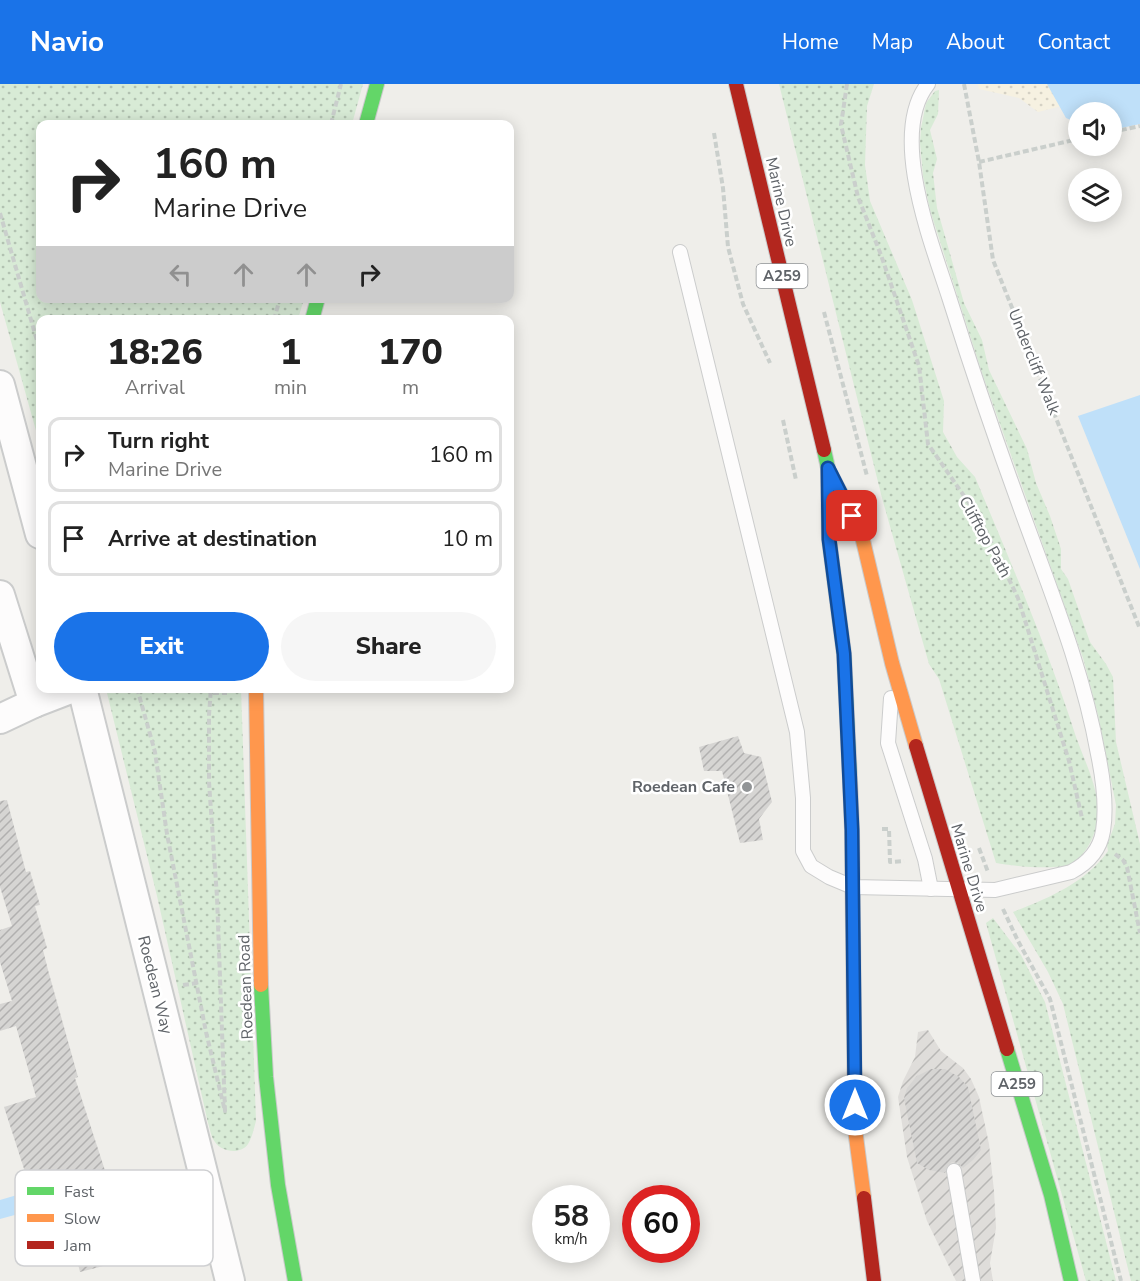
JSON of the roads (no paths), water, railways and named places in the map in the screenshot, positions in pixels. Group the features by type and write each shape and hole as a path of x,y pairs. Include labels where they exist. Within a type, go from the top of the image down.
{"main road":[{"path":"367,120 377,84"},
{"name":"Marine Drive","path":"736,84 828,468 829,539 844,654 852,830 855,1129 874,1281"},
{"name":"Marine Drive","path":"828,468 861,532 892,663 1047,1184 1071,1281"},
{"name":"Roedean Road","path":"256,693 260,968 266,1077 278,1185 295,1281"}],"street":[{"path":"0,385 36,519"},
{"path":"0,595 34,703"},
{"path":"0,719 60,693"},
{"name":"Roedean Way","path":"83,693 202,1170"},
{"name":"Roedean Way","path":"213,1213 230,1281"}],"lane":[{"path":"680,252 797,732 803,851 811,866 853,887 995,890 1071,872 1083,866 1099,847 1103,831 1102,772 1075,658 989,421 917,190 913,155 914,123 918,100 928,84"},
{"path":"892,663 888,743 922,849 931,889"},
{"path":"954,1171 974,1281"}],"water":[{"path":"1047,84 1140,84 1140,124 1122,128 1122,102 1068,102 1068,119"},
{"path":"1140,395 1140,569 1078,416"},
{"path":"15,1196 15,1215 0,1219 0,1200"}],"place":[{"name":"Roedean Cafe","path":"747,787"}]}
